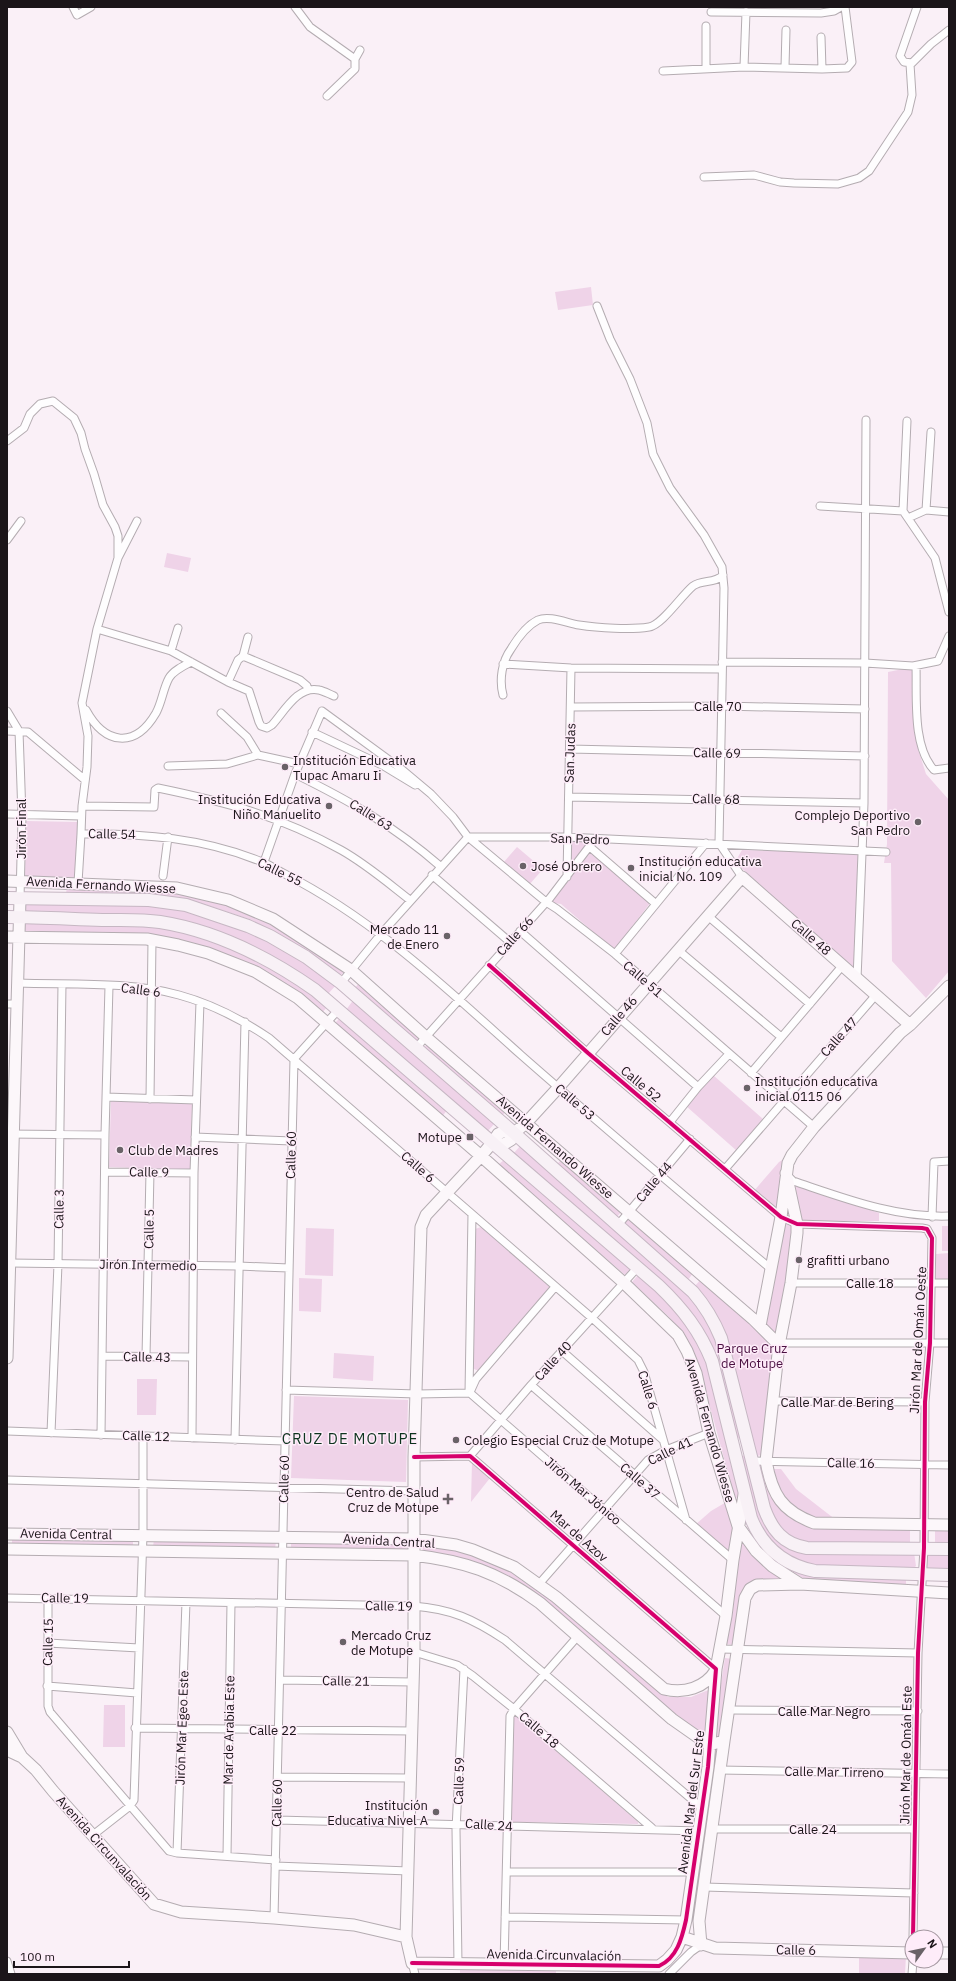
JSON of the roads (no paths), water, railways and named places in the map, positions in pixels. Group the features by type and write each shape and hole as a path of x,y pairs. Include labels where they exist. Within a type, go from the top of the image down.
{"main road":[{"name":"Calle 46","path":"514,1133 526,1123 558,1088 618,1017 742,877"},
{"name":"Calle 48","path":"742,877 875,996 910,1025"},
{"name":"Avenida Fernando Wiesse","path":"7,881 177,888 228,900 273,918 351,970 427,1038 629,1211 760,1326 779,1346"},
{"name":"Avenida Fernando Wiesse","path":"7,898 149,900 186,905 248,926 270,936 306,957 341,983 514,1133 693,1292 713,1318 721,1338 767,1516 778,1534 791,1544 807,1548 949,1549"},
{"name":"Jirón Final","path":"7,1358 12,1004 18,984 20,899"},
{"name":"Avenida Fernando Wiesse","path":"7,918 20,917 150,921 177,926 219,938 252,951 286,969 339,1009 638,1268 675,1301 687,1315 702,1338 712,1361 744,1495 755,1528 764,1542 781,1558 797,1567 825,1572 949,1575"},
{"name":"Avenida Fernando Wiesse","path":"7,937 152,940 208,953 256,972 298,998 481,1156 624,1283 678,1334 696,1373 709,1433 738,1526 756,1551 772,1566 800,1584 949,1593"},
{"path":"760,1326 781,1217 787,1168 792,1155 814,1127 900,1033 949,986"},
{"path":"787,1168 906,1036 910,1025"},
{"path":"413,1968 406,1937 414,1652 414,1457 421,1227 426,1215 481,1156 498,1134 507,1130 514,1133"},
{"path":"787,1168 797,1224 791,1283 779,1346 766,1461 768,1474 778,1498 785,1507 799,1517 814,1523 949,1525"},
{"path":"734,1450 750,1446"},
{"name":"Avenida Mar del Sur Este","path":"682,1937 700,1831 716,1669 726,1616 738,1526 744,1495"},
{"name":"Avenida Central","path":"7,1534 414,1539 456,1545 473,1550 514,1567 539,1584 664,1689 677,1692 702,1685 711,1677 716,1669"},
{"name":"Avenida Central","path":"7,1549 413,1555 448,1560 498,1576 540,1602 672,1718 709,1745"},
{"name":"Avenida Mar del Sur Este","path":"701,1945 700,1921 704,1887 719,1770 730,1710 736,1650 745,1598 750,1589 757,1585 800,1584"},
{"path":"7,1732 22,1757"},
{"name":"Avenida Mar del Sur Este","path":"709,1745 724,1742"},
{"name":"Avenida Circunvalación","path":"7,1750 22,1757 36,1770 52,1791 154,1904 181,1912 354,1925 406,1937"},
{"name":"Avenida Circunvalación","path":"413,1968 458,1964 618,1970 659,1966 663,1964 676,1950 682,1937"},
{"name":"Calle 6","path":"682,1937 701,1945 715,1948 904,1953"}],"street":[{"path":"73,7 77,15 91,7"},
{"path":"295,7 310,27 355,59"},
{"path":"711,12 821,13 834,11 841,7"},
{"path":"663,71 744,67 822,69 845,68 852,62 845,7"},
{"path":"910,64 904,62 900,56 917,7"},
{"path":"744,67 746,12"},
{"path":"706,26 706,68"},
{"path":"785,67 786,30"},
{"path":"910,64 931,44 949,30"},
{"path":"821,37 822,69"},
{"path":"327,96 355,68 355,59 360,50"},
{"path":"704,177 754,175 794,184 838,184 859,178 871,167 908,112 912,95 910,64"},
{"path":"597,306 610,339 630,379 647,423 653,454 670,488 704,535 722,567 721,800 719,843"},
{"path":"7,442 24,428 30,414 40,404 53,401 74,418 81,433 84,449 94,474 102,505 116,528 118,536 118,558"},
{"path":"857,979 865,756 866,420"},
{"path":"907,421 903,510 935,558 949,612"},
{"path":"926,510 931,432"},
{"path":"820,506 866,510 903,510"},
{"path":"908,518 926,510 949,512"},
{"path":"7,540 21,521"},
{"path":"81,834 81,816 88,736 82,703 97,629 118,558 137,521"},
{"path":"503,695 503,664 506,656 515,641 530,625 538,620 545,618 580,625 650,627 662,621 667,612 693,586 699,583 716,581 723,575"},
{"path":"171,651 178,628"},
{"path":"97,629 171,651 228,682 249,691 259,722 261,726 267,728 275,722 299,695 308,690 318,690 334,696"},
{"path":"503,664 571,668 865,663 916,666 938,660 949,636"},
{"path":"228,682 238,660 243,656 248,637"},
{"path":"243,656 300,680 307,686 308,690"},
{"path":"82,703 91,720 100,729 115,738 128,738 149,724 157,711 169,678 180,668 191,662"},
{"path":"916,666 917,726 928,763 934,770 949,768"},
{"name":"San Judas","path":"567,877 566,837 572,707 571,668"},
{"name":"Calle 70","path":"572,707 722,706 865,709"},
{"path":"7,711 20,731"},
{"path":"264,862 295,774 322,711 400,768 431,794"},
{"path":"221,713 247,737 258,755"},
{"path":"7,731 28,732 40,741 62,763 85,780"},
{"name":"Jirón Final","path":"20,731 22,815 20,899"},
{"path":"312,732 382,765 431,794"},
{"name":"Calle 69","path":"570,749 865,756"},
{"path":"168,766 227,764 258,755 299,764"},
{"name":"Calle 63","path":"295,774 359,806 388,824 440,866"},
{"path":"82,806 154,806 155,790 157,789 218,801 279,820 342,850 366,866 410,900"},
{"name":"Calle 51","path":"431,794 453,817 468,837 546,902 615,954 750,1073 814,1127"},
{"name":"Calle 68","path":"569,797 864,803"},
{"path":"7,814 81,816"},
{"name":"Calle 54","path":"78,883 81,834 115,833 168,837"},
{"path":"163,876 168,837"},
{"name":"Calle 55","path":"168,837 226,849 264,862 318,891 380,934"},
{"path":"341,983 380,934 440,866 468,837"},
{"name":"San Pedro","path":"468,837 566,837 886,852"},
{"name":"Calle 66","path":"416,1048 427,1038 458,999 546,902 567,877 595,839"},
{"path":"615,954 706,843"},
{"name":"Calle 48","path":"719,843 742,877"},
{"path":"590,847 656,904"},
{"path":"432,875 510,942"},
{"path":"708,916 810,1004"},
{"path":"520,932 698,1087"},
{"name":"Calle 53","path":"380,934 458,999 659,1175 771,1268"},
{"path":"150,1099 152,940"},
{"path":"678,950 780,1036"},
{"name":"Calle 52","path":"489,965 781,1217 797,1224"},
{"path":"750,1073 780,1036 843,966"},
{"name":"Calle 6","path":"18,984 109,986 152,990 178,995 200,1002 245,1022 269,1038 592,1318 638,1360 642,1366 686,1520"},
{"name":"Calle 3","path":"51,1433 58,1264 62,984"},
{"path":"101,1435 105,1136 109,986"},
{"name":"Calle 47","path":"725,1169 783,1100 875,996"},
{"path":"192,1438 194,1173 200,1002"},
{"path":"294,1059 339,1009"},
{"path":"235,1440 245,1022"},
{"path":"670,1122 698,1087 729,1054"},
{"name":"Calle 60","path":"274,1918 294,1059"},
{"path":"106,1097 196,1100"},
{"path":"10,1134 105,1136"},
{"path":"195,1137 292,1141"},
{"name":"Calle 44","path":"618,1225 690,1139"},
{"path":"932,1217 934,1162 949,1161"},
{"path":"787,1168 793,1181 859,1203 886,1210 932,1217 949,1216"},
{"name":"Calle 9","path":"105,1172 194,1173"},
{"name":"Calle 5","path":"146,1357 150,1172"},
{"path":"470,1393 472,1214"},
{"name":"Jirón Mar de Omán Oeste","path":"797,1224 927,1229 932,1238 930,1343 925,1402 923,1574"},
{"name":"Jirón Intermedio","path":"8,1263 289,1268"},
{"name":"Calle 40","path":"470,1456 502,1420 530,1385 638,1268"},
{"name":"Calle 18","path":"791,1283 949,1283"},
{"path":"470,1393 476,1379 555,1286"},
{"path":"779,1346 785,1343 949,1343"},
{"path":"562,1351 663,1439"},
{"name":"Calle 43","path":"103,1356 192,1357"},
{"name":"Calle 37","path":"530,1385 733,1560"},
{"path":"286,1390 417,1394 470,1393"},
{"name":"Jirón Mar Jónico","path":"470,1393 726,1616"},
{"name":"Calle Mar de Bering","path":"772,1401 925,1402"},
{"name":"Calle 12","path":"7,1431 285,1441"},
{"name":"Calle 41","path":"539,1584 573,1543 648,1460 666,1450 709,1433"},
{"path":"93,1835 130,1806 134,1800 135,1728 141,1601 141,1550 143,1536 143,1436"},
{"path":"414,1457 470,1456"},
{"name":"Mar de Azov","path":"470,1456 573,1543 716,1669"},
{"name":"Calle 16","path":"753,1461 949,1465"},
{"path":"7,1480 414,1491"},
{"name":"Jirón Mar de Omán Este","path":"913,1929 918,1653 923,1574"},
{"name":"Calle 19","path":"7,1598 413,1606 433,1607 460,1614 485,1626 505,1640 702,1808"},
{"name":"Calle 15","path":"48,1598 47,1686 48,1706 50,1712 169,1851 177,1853"},
{"name":"Jirón Mar Egeo Este","path":"177,1853 186,1602"},
{"name":"Mar de Arabia Este","path":"227,1856 231,1603"},
{"path":"504,1965 510,1716 514,1709 578,1636"},
{"path":"48,1644 139,1648"},
{"path":"720,1650 918,1653"},
{"name":"Calle 18","path":"414,1652 457,1664 464,1669 514,1709 652,1828"},
{"name":"Calle 59","path":"458,1964 456,1829 464,1669"},
{"name":"Calle 21","path":"280,1680 413,1682"},
{"path":"47,1686 137,1693"},
{"name":"Calle Mar Negro","path":"730,1710 918,1711"},
{"name":"Calle 22","path":"135,1728 182,1730 279,1729 412,1731"},
{"name":"Calle Mar Tirreno","path":"719,1770 949,1774"},
{"path":"278,1777 410,1778"},
{"name":"Calle 24","path":"277,1820 457,1823 508,1827 652,1828 700,1831"},
{"name":"Calle 24","path":"712,1829 914,1829"},
{"path":"177,1853 227,1856 275,1863 409,1871"},
{"path":"507,1872 692,1872"},
{"path":"704,1887 914,1893"},
{"path":"505,1917 686,1920"},
{"path":"672,1973 691,1952 701,1945"},
{"path":"7,1961 11,1974"}],"place":[{"name":"Institución Educativa Tupac Amaru Ii","path":"285,767"},
{"name":"Institución Educativa Niño Manuelito","path":"329,806"},
{"name":"Complejo Deportivo San Pedro","path":"918,822"},
{"name":"José Obrero","path":"523,866"},
{"name":"Institución educativa inicial No. 109","path":"631,868"},
{"name":"Mercado 11 de Enero","path":"447,936"},
{"name":"Institución educativa inicial 0115 06","path":"747,1088"},
{"name":"Motupe","path":"470,1137"},
{"name":"Club de Madres","path":"120,1150"},
{"name":"grafitti urbano","path":"799,1260"},
{"name":"Colegio Especial Cruz de Motupe","path":"456,1440"},
{"name":"Centro de Salud Cruz de Motupe","path":"448,1499"},
{"name":"Mercado Cruz de Motupe","path":"343,1642"},
{"name":"Institución Educativa Nivel A","path":"436,1812"}],"district":[{"name":"CRUZ DE MOTUPE","path":"350,1438"}],"park label":[{"name":"Parque Cruz de Motupe","path":"752,1356"}]}
